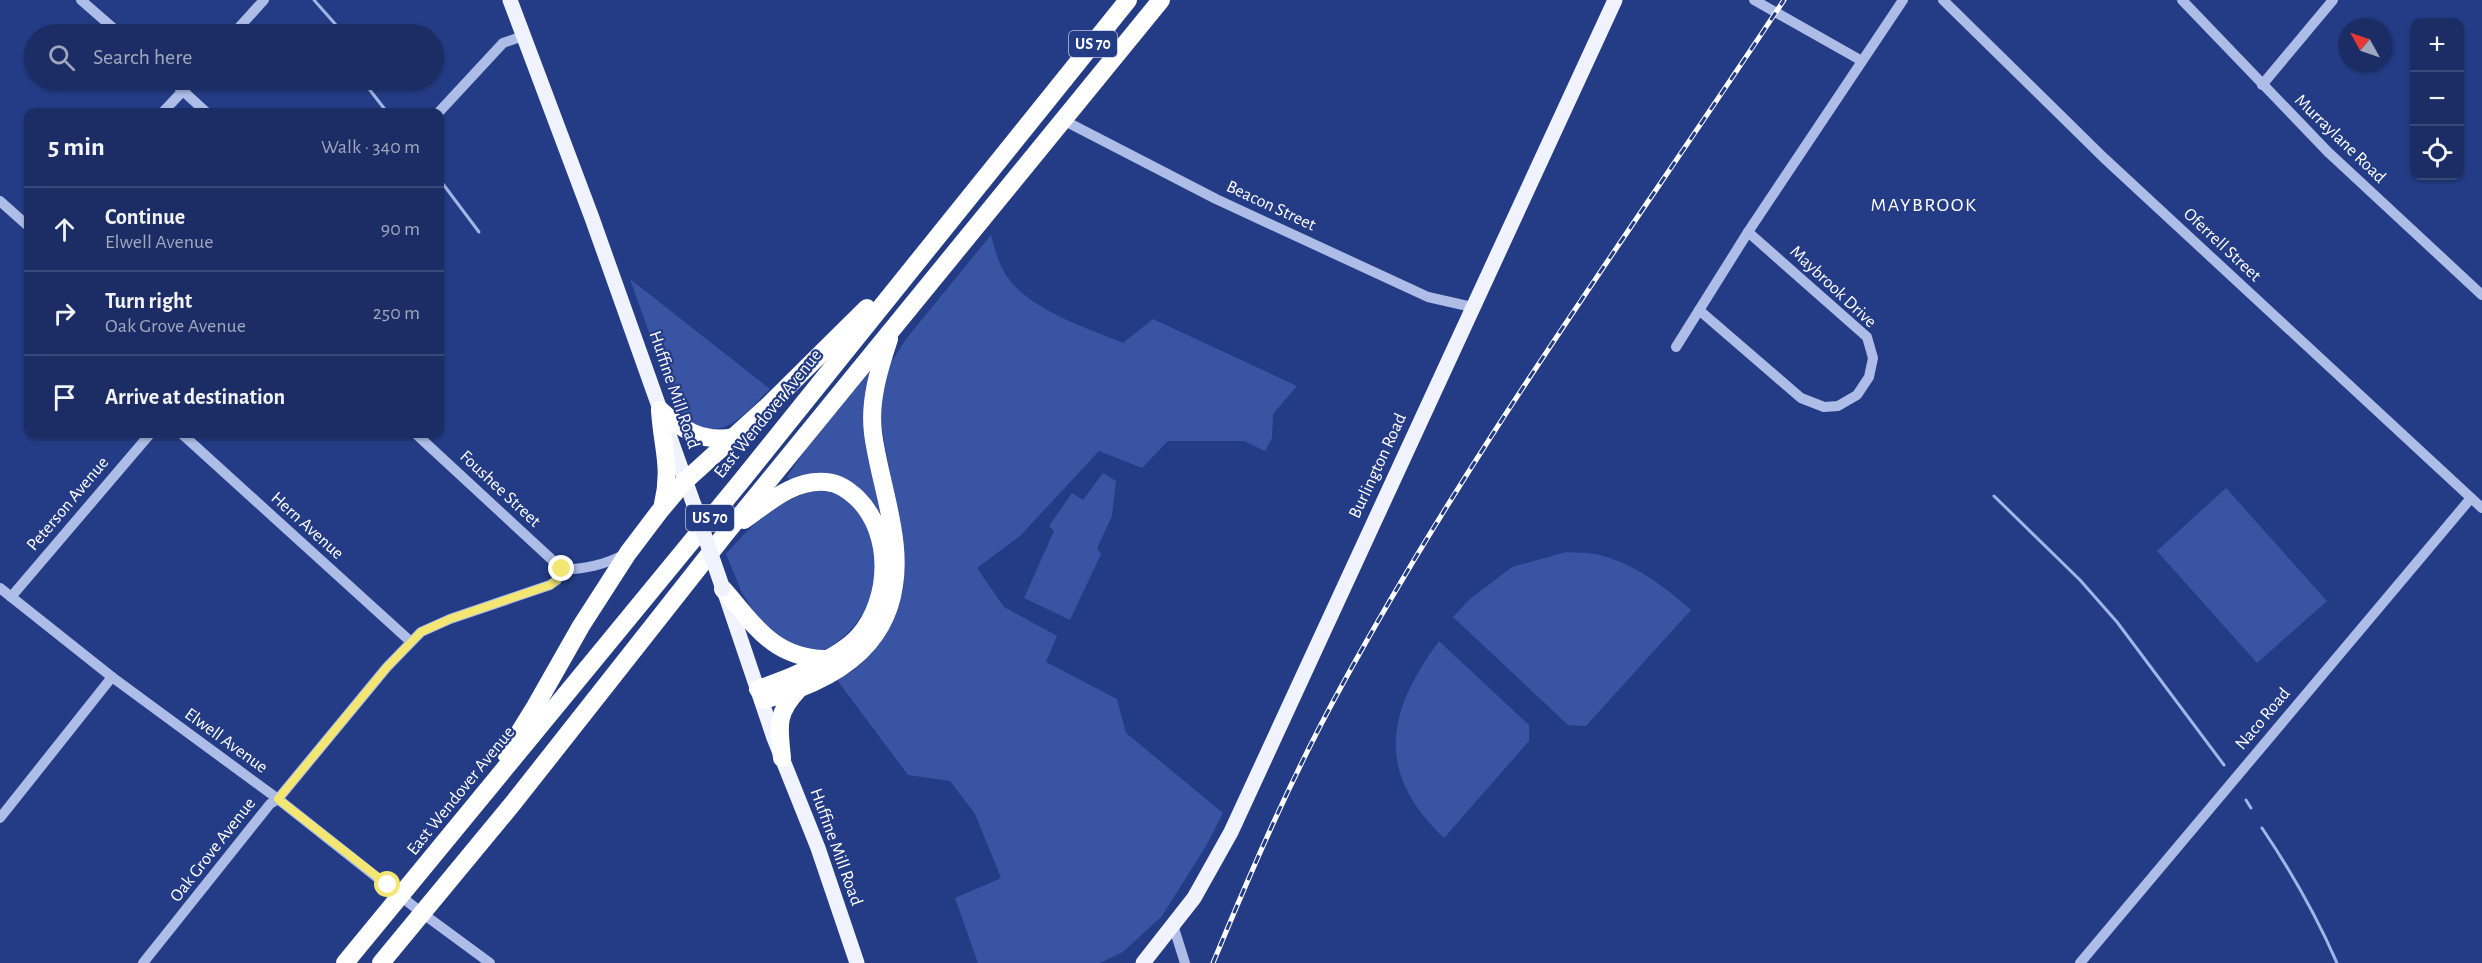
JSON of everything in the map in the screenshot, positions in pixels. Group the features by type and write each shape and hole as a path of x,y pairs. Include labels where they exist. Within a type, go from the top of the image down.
{"highway":[{"name":"East Wendover Avenue","path":"345,963 931,246 1128,0"},
{"name":"US 70","path":"381,963 514,802 726,533 1161,0"},
{"path":"465,819 536,707 581,626 628,553 662,508 685,481 805,371 931,246"},
{"path":"761,694 799,688 838,670 861,652 885,620 896,581 897,560 873,422 875,393 892,329"},
{"path":"660,410 693,435 720,440 734,437"},
{"path":"660,410 661,436 668,463 668,485 662,508"},
{"path":"726,533 790,488 825,482 846,488 868,508 882,541 883,580 878,603 861,634 850,646 761,694"},
{"path":"723,589 767,638 784,651 804,658 825,659"},
{"path":"782,758 781,714 799,688"}],"main road":[{"name":"Huffine Mill Road","path":"510,0 592,218 782,758 818,848 857,963"},
{"name":"Burlington Road","path":"1143,963 1194,898 1231,832 1615,0"}],"street":[{"path":"81,0 109,24"},
{"path":"242,24 264,0"},
{"path":"1754,0 1862,61"},
{"path":"1676,347 1748,232 1903,0"},
{"name":"Oferrell Street","path":"1943,0 2104,158 2482,508"},
{"name":"Murraylane Road","path":"2182,0 2328,152 2482,295"},
{"path":"2262,85 2333,0"},
{"path":"443,108 503,43 522,36"},
{"path":"167,108 183,91 202,108"},
{"name":"Beacon Street","path":"1064,120 1216,199 1428,297 1472,307"},
{"path":"0,201 24,222"},
{"name":"Maybrook Drive","path":"1699,310 1801,398 1824,407 1838,405 1857,395 1869,377 1873,358 1867,337 1748,232"},
{"name":"Peterson Avenue","path":"11,597 147,438"},
{"name":"Hern Avenue","path":"186,438 410,641"},
{"name":"Foushee Street","path":"420,438 562,569"},
{"name":"Naco Road","path":"2080,963 2471,498"},
{"path":"562,569 574,570 615,560 628,553"},
{"name":"Oak Grove Avenue","path":"143,963 270,804 278,799 410,641 421,632 450,619 550,585 557,580 562,569"},
{"name":"Elwell Avenue","path":"0,588 112,677 278,799 422,913 490,963"},
{"path":"0,818 112,677"},
{"path":"1173,925 1185,963"}],"shaded area":[{"path":"991,235 999,262 1010,281 1022,293 1054,314 1123,343 1153,319 1297,386 1273,414 1272,438 1265,451 1244,441 1168,441 1142,468 1099,451 1020,536 977,568 1004,607 1057,636 1046,662 1117,699 1126,733 1223,813 1206,846 1162,916 1123,952 1100,963 978,963 955,898 1001,878 975,814 950,781 908,775 837,680 854,670 871,654 886,634 897,610 904,586 904,553 880,418 883,390 890,364 906,339"},
{"path":"630,279 770,389 731,424 715,429 692,423 675,405"},
{"path":"870,369 884,520 881,521 873,505 855,486 835,481 791,482 787,477 811,441"},
{"path":"1103,473 1116,481 1112,516 1097,548 1101,554 1070,620 1024,598 1054,531 1049,526 1072,493 1083,500"},
{"path":"2226,488 2327,601 2257,663 2157,551"},
{"path":"816,490 840,494 869,526 875,549 876,567 874,584 861,616 838,641 823,651 786,645 758,618 742,593 726,554 756,523 777,507"},
{"path":"1566,552 1595,554 1625,564 1660,584 1691,610 1586,726 1568,725 1453,617 1470,599 1512,567"},
{"path":"1439,641 1529,725 1529,741 1444,838 1422,814 1407,790 1398,766 1396,742 1399,718 1408,693 1421,667"}],"waterway":[{"path":"314,0 335,24"},
{"path":"370,90 384,108"},
{"path":"444,185 479,232"},
{"path":"1994,496 2080,580 2117,622 2224,765"},
{"path":"2246,800 2251,808"},
{"path":"2262,828 2302,894 2337,963"}],"railway":[{"path":"1213,963 1306,754 1391,598 1499,424 1784,0"}],"district":[{"name":"MAYBROOK","path":"1924,205"}],"route":[{"path":"388,885 278,799 387,667 421,632 450,619 550,585 557,580 562,569"}]}
